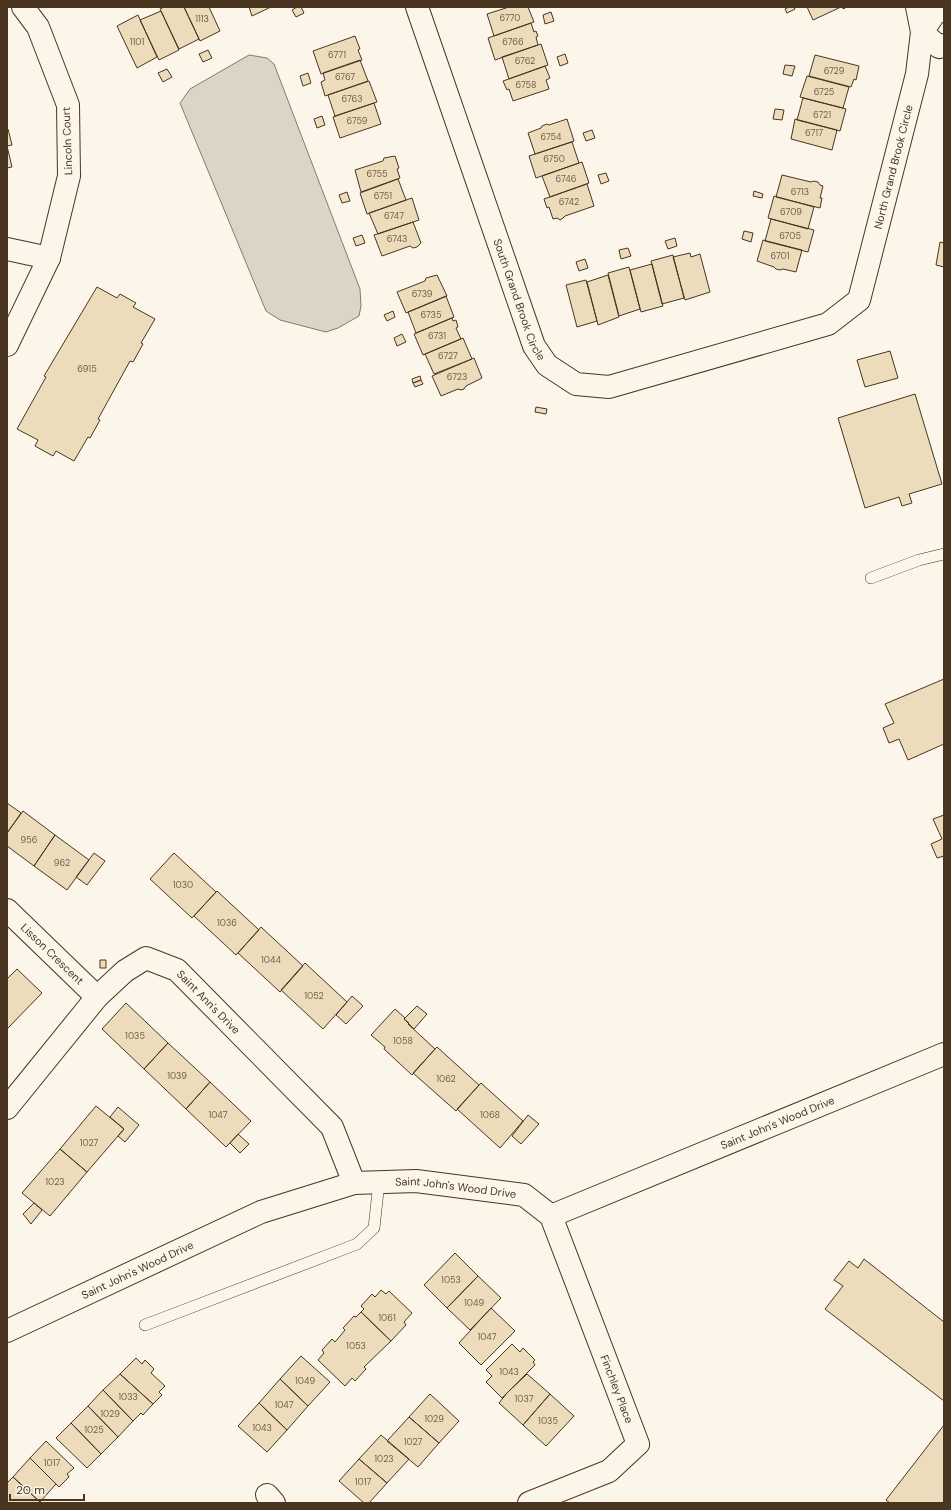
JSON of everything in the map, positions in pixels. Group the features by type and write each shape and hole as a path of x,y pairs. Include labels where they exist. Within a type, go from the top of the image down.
{"street":[{"name":"Lincoln Court","path":"7,345 49,258 69,176 68,105 38,27 22,7"},
{"name":"South Grand Brook Circle","path":"417,7 534,346 547,365 576,384 609,387 828,324 859,300"},
{"name":"North Grand Brook Circle","path":"859,300 917,74 922,32 917,7"},
{"name":"North Grand Brook Circle","path":"922,32 935,13 944,10"},
{"path":"922,32 938,47 944,45"},
{"path":"7,249 49,258"},
{"name":"Lisson Crescent","path":"7,910 97,997"},
{"name":"Saint Ann's Drive","path":"7,1108 97,997 125,971 146,958 178,970 332,1127 354,1183"},
{"name":"Saint John's Wood Drive","path":"7,1331 261,1212 354,1183 416,1181 524,1195 551,1216 944,1054"},
{"name":"Finchley Place","path":"529,1503 609,1471 638,1444 551,1216"}],"lane":[{"path":"871,578 919,560 944,554"},
{"path":"145,1325 357,1244 374,1228 379,1182"}],"shaded area":[{"path":"249,55 267,58 274,64 360,289 361,306 359,316 338,328 326,332 280,320 266,311 180,103 190,89"}],"building":[{"path":"164,7 184,7 199,39 179,49 160,9"},
{"path":"184,7 209,7 220,31 200,41"},
{"path":"249,7 271,7 252,16"},
{"path":"297,7 301,7 304,13 296,17 292,10"},
{"path":"509,7 528,7 534,22 494,36 487,14"},
{"path":"794,7 795,9 787,13 785,9"},
{"path":"807,7 841,7 813,20"},
{"path":"161,11 179,50 159,60 140,20"},
{"path":"551,12 554,21 545,24 543,15"},
{"path":"138,15 157,57 137,68 117,26"},
{"path":"531,23 534,32 536,31 538,36 536,37 538,45 495,60 488,38"},
{"path":"355,36 362,60 321,74 313,51"},
{"path":"541,44 548,65 509,79 502,57"},
{"path":"208,50 212,58 203,62 199,54"},
{"path":"565,54 568,63 560,66 557,57"},
{"path":"815,55 859,66 856,80 854,79 851,87 809,76"},
{"path":"360,60 368,81 325,96 321,82 325,80 323,73"},
{"path":"785,65 795,66 792,76 783,74"},
{"path":"545,66 550,78 546,80 549,89 513,101 509,89 507,90 503,81"},
{"path":"167,69 172,77 163,82 158,73"},
{"path":"308,73 311,83 303,86 300,76"},
{"path":"807,76 849,87 843,108 800,97"},
{"path":"369,81 377,102 335,116 328,95"},
{"path":"803,98 846,109 840,131 797,120"},
{"path":"374,103 381,124 340,138 333,117"},
{"path":"775,109 784,110 782,120 773,119"},
{"path":"322,116 325,125 317,128 314,119"},
{"path":"567,119 574,141 535,154 528,133 547,124 549,125"},
{"path":"795,119 837,130 832,150 791,139"},
{"path":"7,129 12,145 7,146"},
{"path":"592,130 595,138 586,141 583,133"},
{"path":"572,142 579,163 536,178 529,156"},
{"path":"7,146 12,167 7,168"},
{"path":"395,156 399,168 397,169 400,178 361,192 355,170 383,161 384,158"},
{"path":"582,162 589,183 550,197 542,176"},
{"path":"606,173 609,181 601,184 598,175"},
{"path":"782,175 811,182 818,182 823,186 820,198 822,198 820,208 776,197"},
{"path":"398,179 406,200 367,214 360,193"},
{"path":"587,184 594,206 565,216 560,220 557,218 553,219 549,207 547,208 544,199"},
{"path":"754,191 763,194 762,198 753,196"},
{"path":"347,192 350,201 342,203 339,195"},
{"path":"774,196 814,207 808,229 768,218"},
{"path":"412,198 419,220 378,234 369,213"},
{"path":"771,219 814,230 808,252 765,241"},
{"path":"413,222 421,243 417,247 413,248 410,246 382,256 374,235"},
{"path":"744,231 753,233 751,242 742,239"},
{"path":"362,235 365,243 356,246 353,238"},
{"path":"675,238 677,246 668,249 665,241"},
{"path":"763,240 802,250 796,272 776,269 757,261"},
{"path":"940,242 944,243 944,267 936,265"},
{"path":"628,248 631,256 621,259 619,250"},
{"path":"690,253 691,257 700,254 710,292 685,300 673,257"},
{"path":"673,255 684,298 662,304 651,261"},
{"path":"585,259 588,268 579,271 576,262"},
{"path":"652,264 663,306 641,312 630,270"},
{"path":"629,267 640,309 619,316 608,273"},
{"path":"437,275 447,296 406,313 397,292 425,281 426,278"},
{"path":"608,275 619,317 598,325 587,282"},
{"path":"586,280 597,321 577,327 566,285"},
{"path":"97,287 117,298 120,294 136,303 133,307 155,319 141,343 143,344 133,362 130,361 98,419 100,420 90,438 88,437 74,461 56,451 53,456 35,446 38,440 17,429 46,377 44,376"},
{"path":"446,296 454,317 416,333 408,312"},
{"path":"393,311 395,317 387,321 384,315"},
{"path":"452,318 453,321 456,320 458,327 456,328 461,339 423,355 414,334"},
{"path":"402,334 406,342 397,346 394,338"},
{"path":"463,338 472,359 434,374 425,354"},
{"path":"890,351 898,378 865,387 857,360"},
{"path":"474,358 482,378 466,386 464,389 458,389 441,396 432,376"},
{"path":"420,376 421,380 413,383 412,379"},
{"path":"421,380 423,384 415,387 413,383"},
{"path":"915,394 942,484 909,494 912,503 902,506 899,497 865,508 838,418"},
{"path":"536,407 547,409 546,414 535,412"},
{"path":"944,679 944,744 908,760 899,739 889,743 883,728 894,723 885,704"},
{"path":"7,803 21,813 7,833"},
{"path":"23,811 55,835 34,866 7,846 7,833"},
{"path":"944,815 944,856 937,858 931,844 942,839 933,819"},
{"path":"55,835 89,860 67,890 34,866"},
{"path":"94,853 105,861 87,885 76,877"},
{"path":"174,853 216,892 192,918 150,879"},
{"path":"217,891 259,930 236,955 194,916"},
{"path":"261,927 303,966 280,992 238,953"},
{"path":"100,960 106,960 106,968 100,968"},
{"path":"305,963 347,1002 323,1029 281,990"},
{"path":"17,969 42,993 7,1029 7,979"},
{"path":"352,996 363,1006 346,1024 336,1015"},
{"path":"126,1003 168,1043 144,1069 102,1029"},
{"path":"417,1006 427,1014 414,1029 404,1019"},
{"path":"395,1009 405,1018 404,1019 409,1023 408,1024 435,1049 412,1075 371,1035"},
{"path":"168,1043 210,1082 186,1109 144,1069"},
{"path":"437,1047 479,1085 456,1111 413,1073"},
{"path":"210,1082 251,1121 226,1147 186,1109"},
{"path":"481,1083 523,1121 500,1148 457,1109"},
{"path":"96,1106 124,1129 87,1172 60,1149"},
{"path":"118,1107 139,1125 125,1142 118,1136 124,1129 110,1117"},
{"path":"528,1115 539,1124 521,1144 512,1136"},
{"path":"238,1134 249,1144 240,1153 230,1143"},
{"path":"60,1149 87,1172 50,1216 22,1193"},
{"path":"34,1203 42,1210 31,1224 23,1214"},
{"path":"455,1253 478,1276 447,1308 424,1285"},
{"path":"864,1259 944,1322 944,1401 825,1309 843,1286 834,1280 849,1261 858,1268"},
{"path":"478,1276 501,1298 470,1330 447,1308"},
{"path":"381,1290 386,1294 389,1291 412,1313 404,1322 406,1325 391,1341 361,1312 364,1309 361,1306 372,1294 375,1297"},
{"path":"491,1308 515,1331 481,1365 459,1343"},
{"path":"361,1312 391,1341 364,1367 366,1369 355,1381 352,1378 345,1386 318,1360 324,1353 322,1350 332,1339 335,1342 345,1330 343,1328 354,1316 356,1317"},
{"path":"512,1344 520,1352 523,1348 535,1360 533,1362 535,1365 502,1398 486,1382 492,1376 486,1370"},
{"path":"301,1356 330,1382 308,1406 280,1379"},
{"path":"136,1358 142,1364 145,1360 154,1369 151,1373 165,1386 159,1392 162,1395 153,1404 120,1374"},
{"path":"120,1374 153,1404 143,1415 141,1413 133,1421 103,1390"},
{"path":"527,1374 550,1394 523,1425 499,1403"},
{"path":"280,1379 308,1406 287,1430 259,1403"},
{"path":"103,1390 133,1421 118,1437 88,1406"},
{"path":"430,1394 459,1421 439,1443 409,1417"},
{"path":"550,1394 574,1416 546,1446 523,1425"},
{"path":"259,1403 287,1430 267,1452 238,1426"},
{"path":"88,1406 118,1437 101,1454 71,1423"},
{"path":"409,1417 439,1443 418,1467 387,1441"},
{"path":"71,1423 101,1454 87,1468 56,1438"},
{"path":"944,1425 944,1503 890,1503 886,1500"},
{"path":"381,1435 409,1459 387,1483 359,1459"},
{"path":"46,1441 74,1468 67,1474 69,1477 59,1487 30,1458"},
{"path":"30,1458 56,1484 40,1502 13,1477"},
{"path":"359,1459 387,1483 369,1503 364,1503 339,1481"},
{"path":"13,1477 40,1502 7,1503 7,1483"}]}
